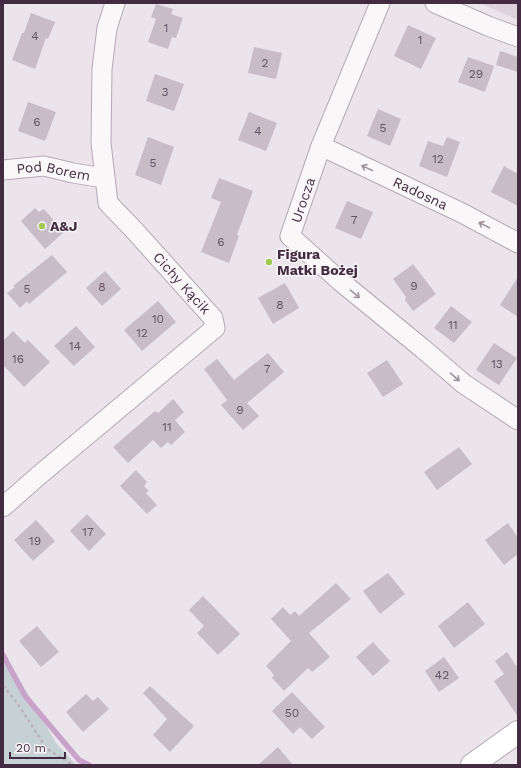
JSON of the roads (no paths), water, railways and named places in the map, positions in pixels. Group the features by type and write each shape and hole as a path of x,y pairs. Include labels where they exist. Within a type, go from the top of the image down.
{"main road":[{"path":"472,765 518,732"}],"street":[{"name":"Cichy Kącik","path":"3,508 37,477 215,328 213,318 134,230 108,204 101,143 102,69 107,28 115,3"},
{"name":"Urocza","path":"380,3 321,146 290,236 340,281 464,384 518,420"},
{"path":"435,3 518,37"},
{"name":"Radosna","path":"321,146 462,213 518,243"},
{"name":"Pod Borem","path":"3,170 44,166 104,178"}],"waterway":[{"path":"3,655 25,696 79,760 89,765"}],"place":[{"name":"A&J","path":"42,226"},
{"name":"Figura Matki Bożej","path":"269,262"}]}
